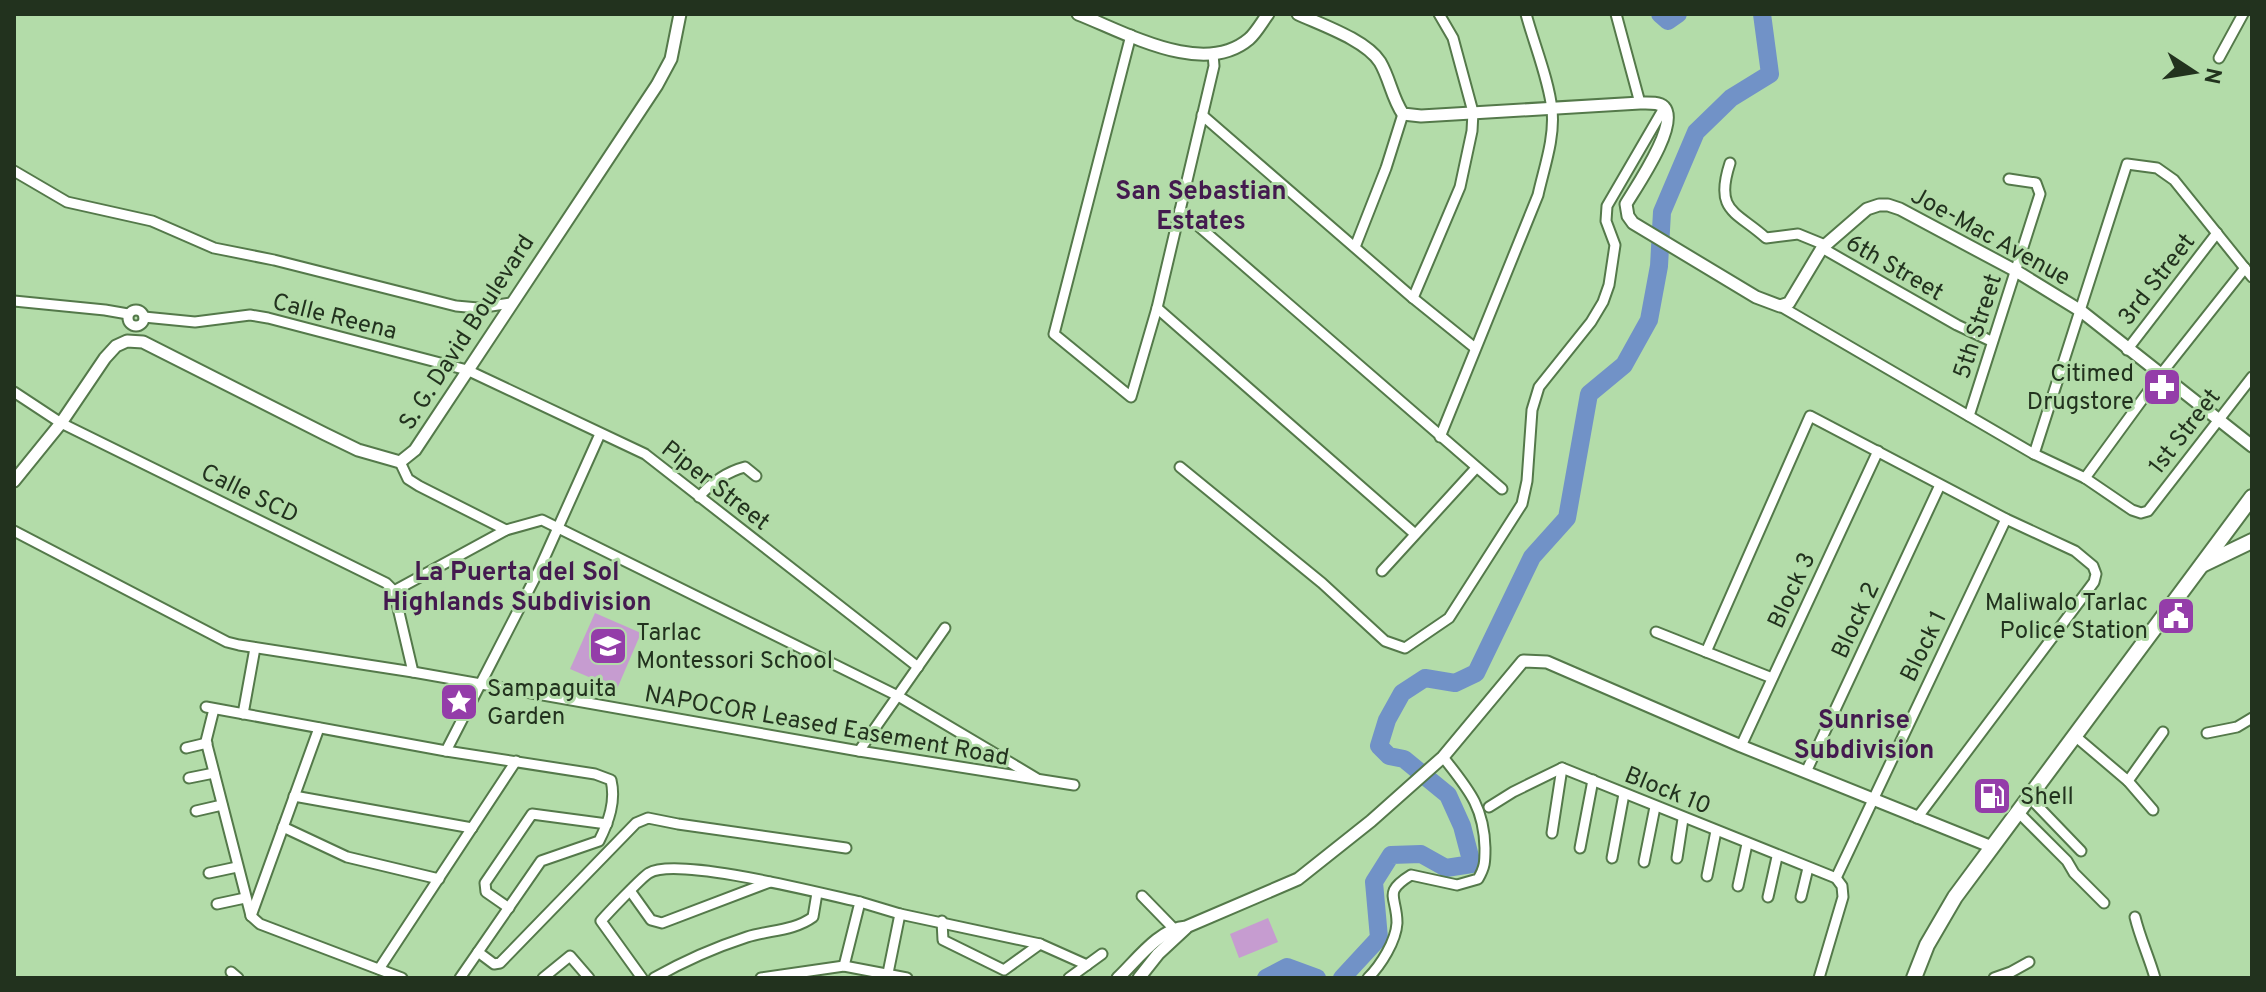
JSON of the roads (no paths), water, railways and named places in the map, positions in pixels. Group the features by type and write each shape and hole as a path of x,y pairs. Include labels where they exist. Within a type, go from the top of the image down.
{"main road":[{"path":"1918,977 1927,945 1955,897 2252,497"},
{"path":"2202,565 2252,541"}],"street":[{"name":"S. G. David Boulevard","path":"134,341 143,342 347,445 400,462 415,450 657,85 671,59 680,14"},
{"path":"1078,14 1181,53 1213,54 1249,39 1268,14"},
{"path":"1298,14 1348,37 1379,60 1394,100 1403,114"},
{"path":"1413,298 1460,187 1472,131 1473,112 1453,38 1439,14"},
{"path":"1440,437 1538,195 1552,128 1552,108 1526,14"},
{"path":"1616,14 1640,103"},
{"path":"2219,58 2243,14"},
{"path":"1131,35 1054,334 1131,397 1157,308 1214,66 1213,54"},
{"path":"1403,114 1421,116 1658,104 1668,115 1665,134 1626,204 1633,223 1756,297 1780,306 2034,454 2085,478 2161,374 2249,273 2174,180 2157,168 2127,164 2034,454"},
{"path":"1180,467 1322,583 1385,641 1405,648 1449,618 1522,504 1527,481 1532,410 1539,387 1591,322 1603,302 1615,259 1615,245 1606,221 1607,206 1664,108"},
{"path":"1355,247 1403,114"},
{"path":"1202,115 1475,348"},
{"name":"6th Street","path":"1730,163 1724,180 1726,199 1734,216 1766,238 1798,234 1935,313 1991,341"},
{"path":"14,171 67,202 152,221 214,248 456,306 478,308 511,303"},
{"name":"5th Street","path":"1969,416 2040,194 2036,183 2009,179"},
{"name":"Joe-Mac Avenue","path":"1780,306 1789,303 1823,247 1867,209 1888,205 2016,271 2081,311 2252,446"},
{"path":"1180,210 1502,489"},
{"name":"3rd Street","path":"2127,350 2217,233"},
{"path":"14,301 128,314 137,309 144,317 141,324 134,326 128,322 128,314"},
{"path":"1157,308 1415,534"},
{"name":"Calle Reena","path":"144,317 195,322 250,315 467,370"},
{"path":"14,481 61,423 105,358 116,346 134,341 134,326"},
{"name":"Piper Street","path":"467,370 645,454 918,667"},
{"name":"1st Street","path":"2085,478 2132,510 2141,513 2148,511 2252,377"},
{"name":"Calle SCD","path":"14,392 61,423 386,583 394,591"},
{"path":"1706,652 1810,416 2006,519 2075,551 2093,566 2096,574 2094,582 1917,818"},
{"path":"446,751 539,570 600,434"},
{"name":"Block 3","path":"1741,746 1878,451"},
{"path":"400,462 408,479 506,530"},
{"path":"699,497 710,484 735,470 745,467 756,476"},
{"path":"1382,571 1476,468"},
{"name":"Block 2","path":"1806,772 1940,485"},
{"name":"Block 1","path":"1836,878 2006,519"},
{"path":"413,672 394,591 506,530 542,520 898,696 1043,782"},
{"name":"NAPOCOR Leased Easement Road","path":"14,531 227,642 1074,785"},
{"path":"859,751 945,628"},
{"path":"1656,632 1772,678"},
{"path":"243,714 255,648"},
{"path":"1118,978 1180,930 1298,879 1371,821 1440,759 1523,661 1547,662 1741,746 1992,847"},
{"path":"402,978 260,924 251,916 207,743 210,708 446,751 595,774 611,780 614,793 607,824 599,841 541,861 460,978"},
{"path":"2207,733 2237,727 2252,718"},
{"path":"251,916 319,728"},
{"path":"2128,781 2163,732"},
{"path":"2075,736 2128,781 2153,810"},
{"path":"186,748 207,743"},
{"path":"1368,978 1393,940 1397,922 1392,896 1396,884 1411,875 1457,885 1478,879 1486,867 1484,824 1470,792 1440,759"},
{"path":"379,969 516,761"},
{"path":"1489,807 1562,768"},
{"path":"1552,833 1562,768"},
{"name":"Block 10","path":"1562,768 1777,857 1836,878"},
{"path":"189,778 214,773"},
{"path":"1580,848 1593,780"},
{"path":"1612,858 1624,794"},
{"path":"294,796 472,828"},
{"path":"2029,797 2081,851"},
{"path":"196,811 222,805"},
{"path":"1644,862 1655,807"},
{"path":"2018,812 2104,903"},
{"path":"509,908 486,892 485,883 532,814 607,824"},
{"path":"478,952 494,964 500,963 636,823 648,818 846,848"},
{"path":"1677,858 1683,819"},
{"path":"283,827 347,857 439,879"},
{"path":"1707,876 1716,831"},
{"path":"599,841 611,849"},
{"path":"1738,886 1747,844"},
{"path":"1768,897 1777,857"},
{"path":"209,873 237,867"},
{"path":"1801,897 1808,868"},
{"path":"642,978 601,921 648,873 658,870 750,877 1040,944 1087,965"},
{"path":"1819,978 1843,897 1842,886 1836,878"},
{"path":"631,892 651,920 662,923 770,882"},
{"path":"654,978 692,956 750,936 803,925 813,917 817,893"},
{"path":"1142,896 1180,930"},
{"path":"217,904 245,898"},
{"path":"844,966 860,902"},
{"path":"888,973 900,914"},
{"path":"2135,917 2155,978"},
{"path":"942,921 943,940 1004,970 1040,944"},
{"path":"1139,978 1154,951"},
{"path":"1069,978 1102,954"},
{"path":"543,978 570,956 589,978"},
{"path":"1994,978 2029,962"},
{"path":"761,978 844,966 907,978"}],"waterway":[{"path":"1660,14 1668,21 1678,14"},
{"path":"1342,978 1379,938 1374,882 1391,855 1421,854 1446,868 1472,864 1462,826 1448,795 1404,759 1389,756 1379,746 1387,720 1402,693 1425,678 1455,683 1476,673 1532,557 1567,518 1589,394 1624,365 1649,320 1659,266 1662,212 1696,132 1731,98 1770,74 1762,14"},
{"path":"1266,978 1287,967 1317,978"}],"place":[{"name":"Citimed Drugstore","path":"2162,387"},
{"name":"Maliwalo Tarlac Police Station","path":"2176,616"},
{"name":"Tarlac Montessori School","path":"608,646"},
{"name":"Sampaguita Garden","path":"459,702"},
{"name":"Shell","path":"1992,796"}],"district":[{"name":"San Sebastian Estates","path":"1201,205"},
{"name":"La Puerta del Sol Highlands Subdivision","path":"517,586"},
{"name":"Sunrise Subdivision","path":"1864,734"}]}
